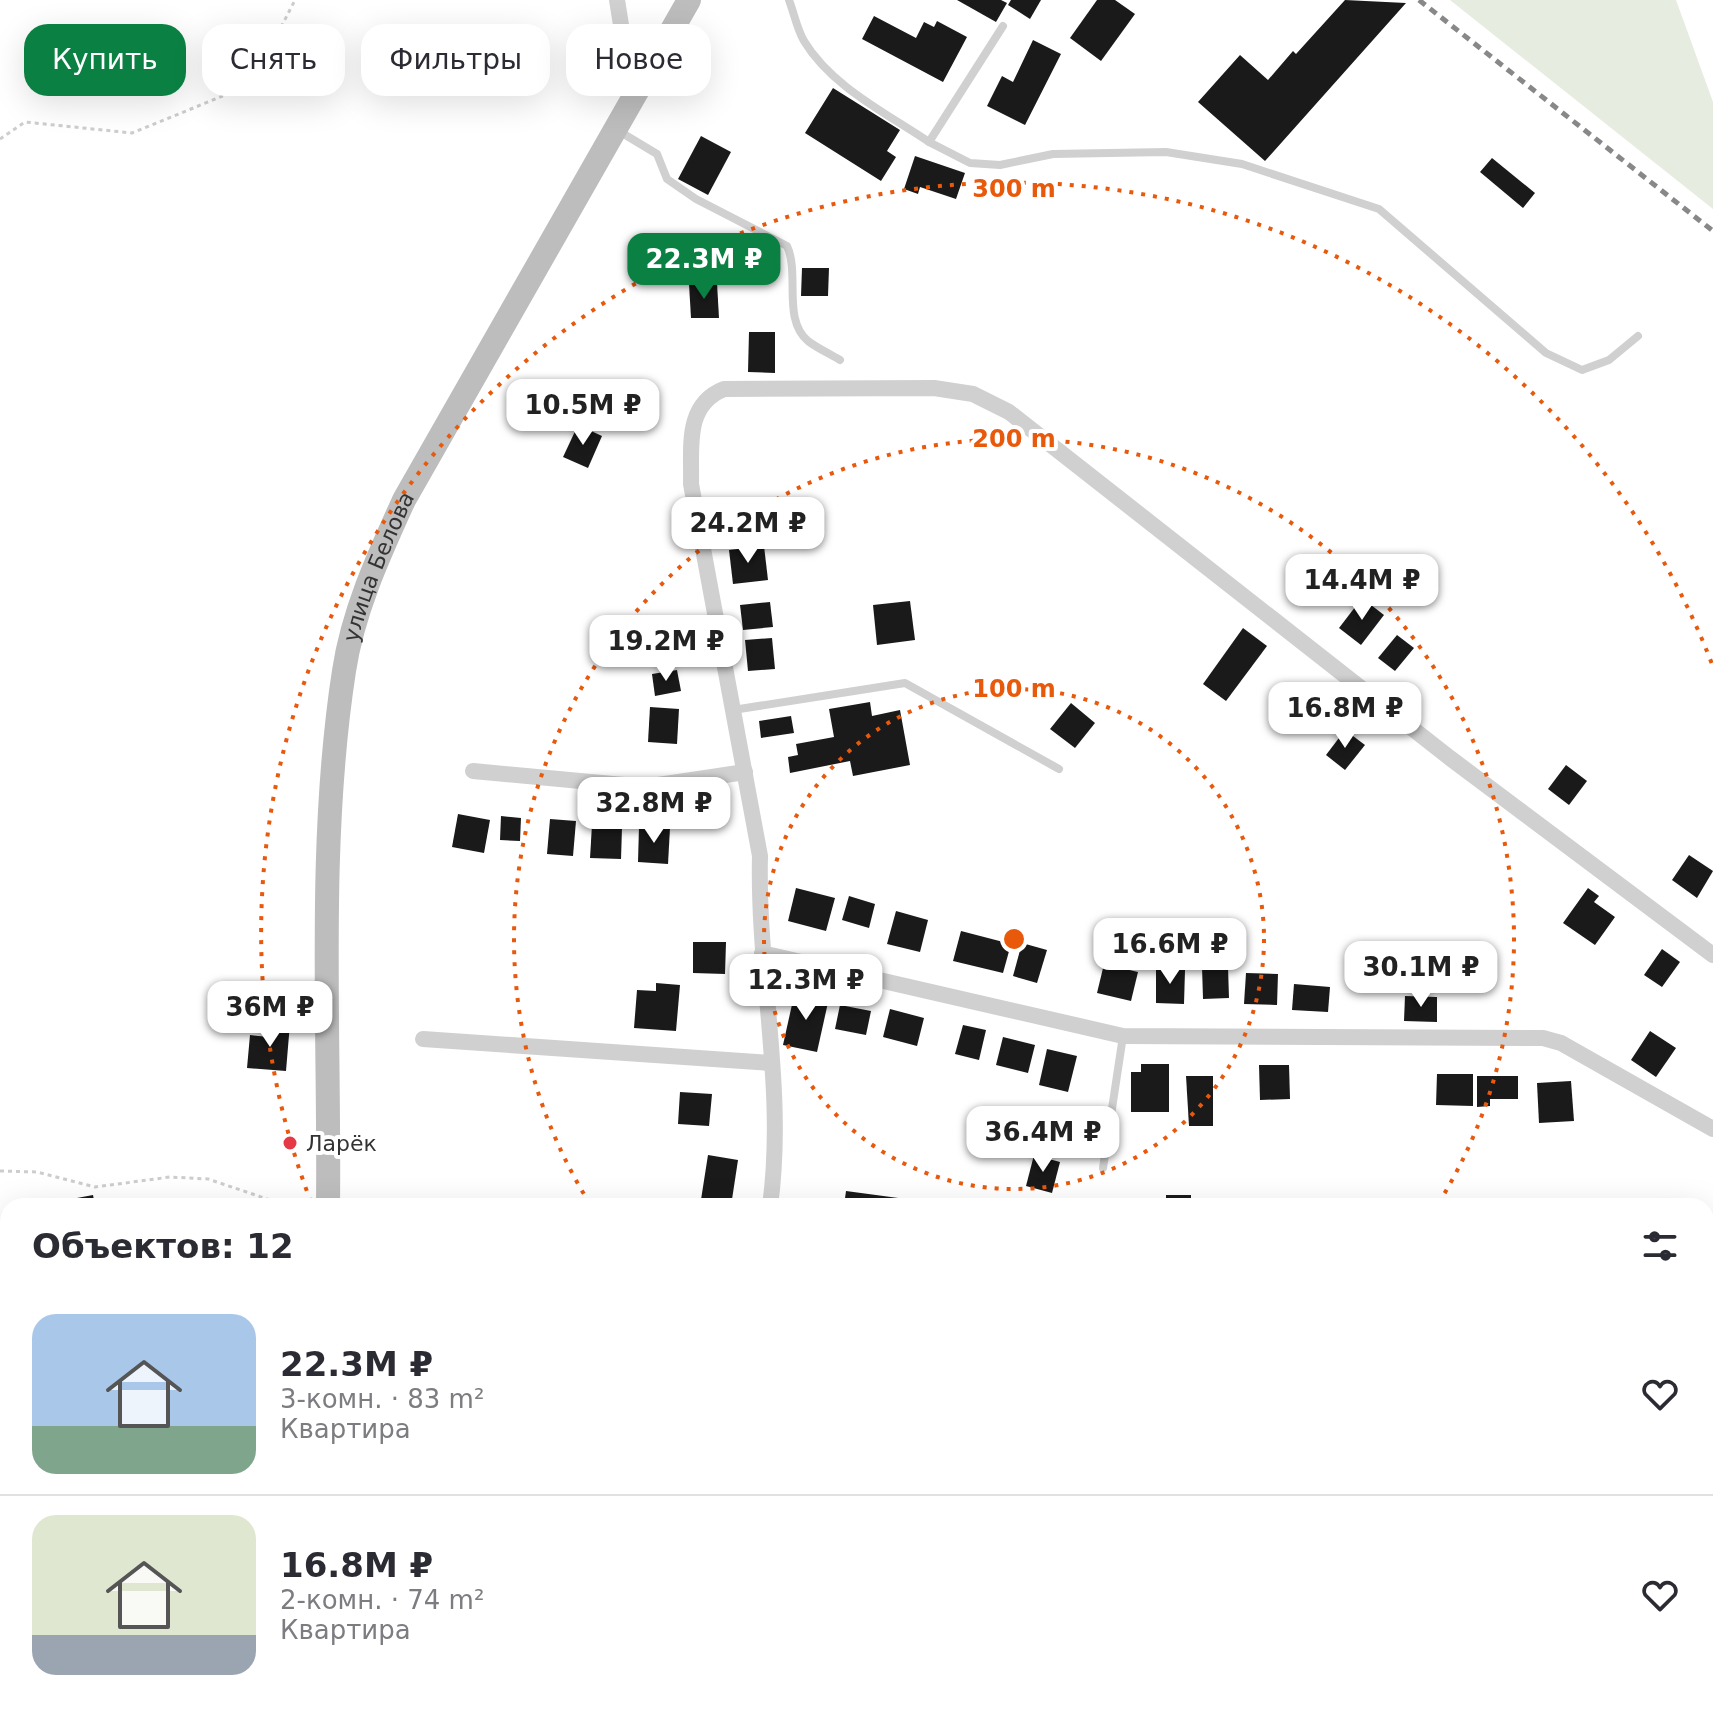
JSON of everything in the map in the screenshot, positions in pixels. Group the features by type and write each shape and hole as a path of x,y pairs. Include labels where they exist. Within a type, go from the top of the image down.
{"main road":[{"name":"улица Белова","path":"328,1198 328,843 344,670 368,580 404,500 689,0"}],"street":[{"path":"617,0 633,100"},
{"path":"771,1198 776,1159 758,913 760,856 691,484 693,421 704,400 713,393 736,387 934,388 973,394 1009,412 1450,758 1713,955"},
{"path":"473,771 645,787 745,772"},
{"path":"762,953 1123,1036 1543,1038 1561,1043 1713,1129"},
{"path":"423,1039 771,1063"}],"lane":[{"path":"789,0 802,38 835,78 929,142 970,163 1000,165 1053,154 1166,152 1242,164 1379,209 1546,353 1582,370 1609,360 1638,336"},
{"path":"929,142 1003,26"},
{"path":"616,129 657,154 667,179 696,199 787,246 793,259 794,321 806,339 840,360"},
{"path":"733,710 905,683 1059,769"},
{"path":"1103,1168 1123,1036"}],"path":[{"path":"0,139 25,122 132,133 235,91 278,33 295,0"},
{"path":"0,1171 37,1172 95,1187 170,1177 208,1179 264,1198"}],"shaded area":[{"path":"1450,0 1676,0 1713,102 1713,209"}],"building":[{"path":"957,0 1001,0 1007,3 996,22"},
{"path":"1011,0 1041,0 1030,19 1008,5"},
{"path":"1097,0 1115,0 1135,14 1101,61 1070,38"},
{"path":"1345,0 1406,3 1265,161 1198,102 1240,55 1268,80"},
{"path":"874,16 916,38 924,22 934,27 937,21 967,37 943,82 862,39"},
{"path":"1033,40 1061,54 1025,125 987,106 1002,76 1013,82"},
{"path":"833,88 900,130 887,151 896,157 881,181 805,133"},
{"path":"701,136 731,152 708,195 678,179"},
{"path":"915,156 965,173 956,199 920,187 918,194 904,189"},
{"path":"1492,158 1535,193 1523,208 1480,172"},
{"path":"802,268 829,268 828,296 801,296"},
{"path":"717,283 719,318 691,318 689,284"},
{"path":"749,332 775,332 775,373 748,372"},
{"path":"578,425 602,436 588,468 563,457"},
{"path":"764,546 768,580 733,584 729,550"},
{"path":"1362,598 1384,615 1361,645 1339,628"},
{"path":"910,601 915,640 877,645 873,605"},
{"path":"770,602 773,627 743,630 740,605"},
{"path":"1243,628 1267,646 1226,701 1203,684"},
{"path":"1397,635 1414,648 1395,671 1378,658"},
{"path":"772,638 775,669 748,671 745,640"},
{"path":"677,670 681,691 655,696 652,674"},
{"path":"870,702 872,716 900,710 910,765 853,776 850,761 790,773 788,757 798,755 796,744 834,737 829,709"},
{"path":"1071,703 1095,723 1075,748 1050,729"},
{"path":"650,707 679,709 677,744 648,742"},
{"path":"791,716 794,733 761,738 759,721"},
{"path":"1345,730 1365,745 1345,770 1326,755"},
{"path":"1566,765 1587,781 1569,805 1548,789"},
{"path":"458,814 490,820 484,853 452,847"},
{"path":"501,816 521,818 520,841 500,840"},
{"path":"550,819 576,821 573,856 547,854"},
{"path":"592,825 622,827 621,859 590,858"},
{"path":"639,827 670,828 668,864 638,862"},
{"path":"1689,855 1713,871 1697,898 1672,880"},
{"path":"796,888 835,898 826,931 788,921"},
{"path":"1588,888 1599,896 1594,902 1615,917 1595,945 1563,923"},
{"path":"849,896 875,904 869,928 842,920"},
{"path":"896,911 928,920 920,952 887,944"},
{"path":"961,931 1011,944 1003,973 953,961"},
{"path":"693,942 726,942 725,974 693,973"},
{"path":"1022,943 1047,950 1037,983 1013,976"},
{"path":"1662,949 1680,962 1662,987 1644,975"},
{"path":"1104,964 1138,972 1131,1001 1097,993"},
{"path":"1202,967 1228,967 1229,998 1203,999"},
{"path":"1156,969 1185,970 1184,1004 1156,1003"},
{"path":"1246,973 1278,974 1277,1005 1244,1004"},
{"path":"656,983 680,985 676,1031 634,1028 637,990 656,991"},
{"path":"1294,984 1330,987 1328,1012 1292,1010"},
{"path":"795,991 829,998 817,1052 783,1045"},
{"path":"1405,996 1437,997 1437,1022 1404,1021"},
{"path":"840,1005 871,1011 866,1035 835,1029"},
{"path":"890,1009 924,1018 917,1046 883,1037"},
{"path":"270,1021 290,1023 286,1071 247,1068 250,1035 268,1037"},
{"path":"963,1025 986,1030 979,1060 955,1054"},
{"path":"1650,1031 1676,1048 1656,1077 1631,1060"},
{"path":"1003,1037 1035,1045 1028,1073 996,1065"},
{"path":"1047,1049 1077,1056 1068,1092 1039,1085"},
{"path":"1141,1064 1169,1064 1169,1112 1131,1112 1131,1072 1141,1072"},
{"path":"1259,1065 1289,1065 1290,1099 1260,1100"},
{"path":"1437,1074 1473,1074 1473,1106 1436,1105"},
{"path":"1186,1076 1213,1076 1213,1126 1189,1126"},
{"path":"1477,1076 1518,1076 1518,1099 1490,1099 1490,1106 1477,1107"},
{"path":"1571,1081 1574,1121 1539,1123 1537,1083"},
{"path":"680,1092 712,1094 709,1126 678,1124"},
{"path":"708,1155 738,1160 732,1198 701,1198"},
{"path":"1034,1155 1060,1162 1052,1193 1026,1186"},
{"path":"846,1191 898,1198 845,1198"},
{"path":"1166,1195 1191,1195 1191,1198 1166,1198"}],"railway":[{"path":"1419,0 1713,231"}],"place":[{"name":"Ларёк","path":"290,1143"}]}
